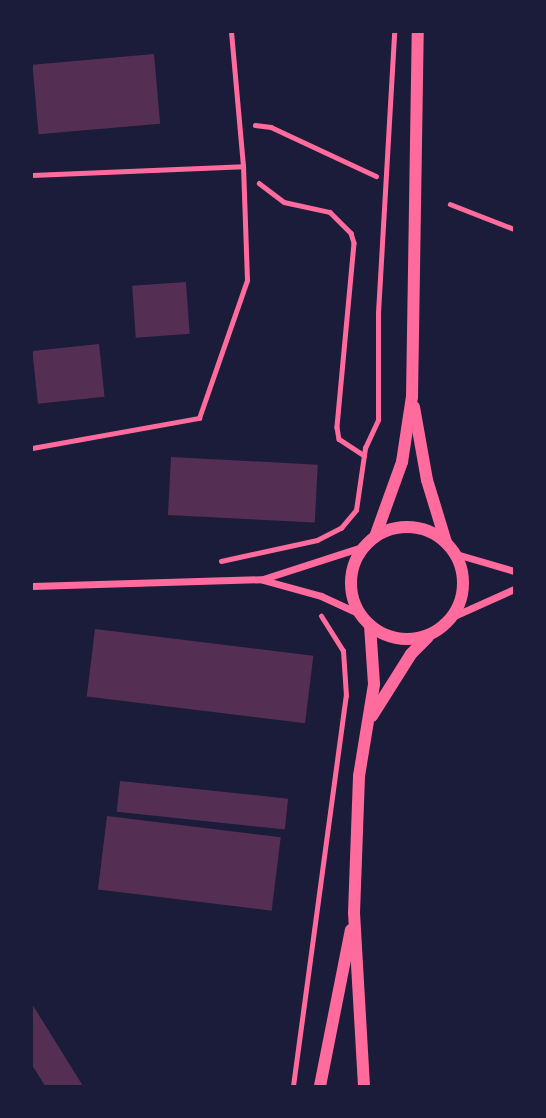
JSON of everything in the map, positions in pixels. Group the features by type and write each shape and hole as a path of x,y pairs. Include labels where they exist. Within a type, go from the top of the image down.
{"street":[{"path":"418,32 412,397 402,462 370,542 352,572 351,587 360,614 370,626 398,639 429,636"},
{"path":"412,397 427,480 446,542"},
{"path":"32,586 262,579 370,542 404,527 433,533 446,542 456,554 464,586 454,616"},
{"path":"456,554 514,571"},
{"path":"262,579 321,596 360,614"},
{"path":"370,719 405,662 429,636 454,616 514,589"},
{"path":"364,1087 354,913 359,776 370,719 375,656 370,626"},
{"path":"320,1087 354,913"}],"lane":[{"path":"32,447 199,418 247,281 243,166 231,32"},
{"path":"32,175 243,166"}],"path":[{"path":"218,561 317,541 351,520 364,455 378,420 379,313 394,32"},
{"path":"240,123 271,127 376,176"},
{"path":"243,166 273,197 330,212 351,233 354,243 337,427 339,439 364,455"},
{"path":"450,204 514,229"},
{"path":"317,541 322,559"},
{"path":"293,1087 346,696 343,651 337,636 315,611 321,596"}],"building":[{"path":"154,54 160,124 39,134 32,65"},
{"path":"186,282 190,334 136,338 132,286"},
{"path":"99,344 105,397 38,404 32,351"},
{"path":"171,457 318,465 315,523 168,515"},
{"path":"95,629 313,656 305,723 87,696"},
{"path":"120,781 288,799 285,829 117,812"},
{"path":"107,816 281,837 272,911 98,889"},
{"path":"32,1004 83,1086 45,1086 32,1065"}]}
